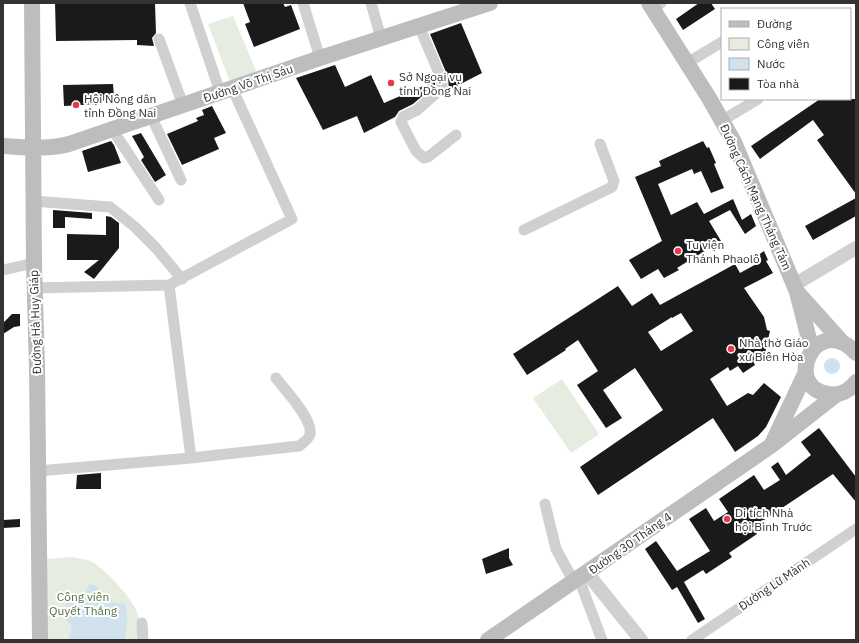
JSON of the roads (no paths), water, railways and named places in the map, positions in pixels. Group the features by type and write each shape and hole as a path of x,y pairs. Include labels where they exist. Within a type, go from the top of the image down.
{"main road":[{"name":"Đường Hà Huy Giáp","path":"32,3 34,288 40,640"},
{"name":"Đường Võ Thị Sáu","path":"3,146 33,148 63,146 320,58 490,3"},
{"name":"Đường Cách Mạng Tháng Tám","path":"654,5 687,63 723,120 742,161 796,288 812,351"},
{"name":"Đường Cách Mạng Tháng Tám","path":"796,288 842,342 849,345 856,353"},
{"path":"842,342 834,340 825,341 818,345 808,357 806,372 812,385 817,389 830,394 849,390"},
{"path":"772,445 806,372"},
{"name":"Đường 30 Tháng 4","path":"488,640 580,578 849,390"}],"street":[{"path":"34,288 169,285 292,219 226,90 190,3"},
{"path":"303,3 320,58"},
{"path":"371,3 381,38"},
{"path":"419,26 442,80 442,88 417,110 403,118 402,122 416,151 424,158 428,157 456,135"},
{"path":"159,40 183,105"},
{"path":"687,63 721,43"},
{"path":"723,120 756,100"},
{"path":"151,116 181,180"},
{"path":"112,129 158,200"},
{"path":"524,230 612,187 614,180 600,144"},
{"path":"33,201 110,207 156,248 182,279"},
{"path":"796,288 856,248"},
{"path":"3,270 34,263"},
{"path":"169,285 191,458"},
{"path":"38,471 191,458 300,446 310,434 310,426 276,378"},
{"path":"545,504 556,549 580,578 642,640"},
{"name":"Đường Lữ Mành","path":"692,640 856,528"},
{"path":"580,578 602,640"},
{"path":"142,623 143,640"}],"water":[{"path":"832,358 838,360 840,366 838,372 832,374 826,372 824,366 826,360"},
{"path":"89,584 98,587 104,601 125,604 127,616 125,640 68,640 71,625 66,620 65,607 68,597 71,595 80,596 85,592"}],"place":[{"name":"Sở Ngoại vụ tỉnh Đồng Nai","path":"391,83"},
{"name":"Hội Nông dân tỉnh Đồng Nai","path":"76,105"},
{"name":"Tu viện Thánh Phaolô","path":"678,251"},
{"name":"Nhà thờ Giáo xứ Biên Hòa","path":"731,349"},
{"name":"Di tích Nhà hội Bình Trước","path":"727,519"}],"park label":[{"name":"Công viên Quyết Thắng","path":"83,603"}]}
